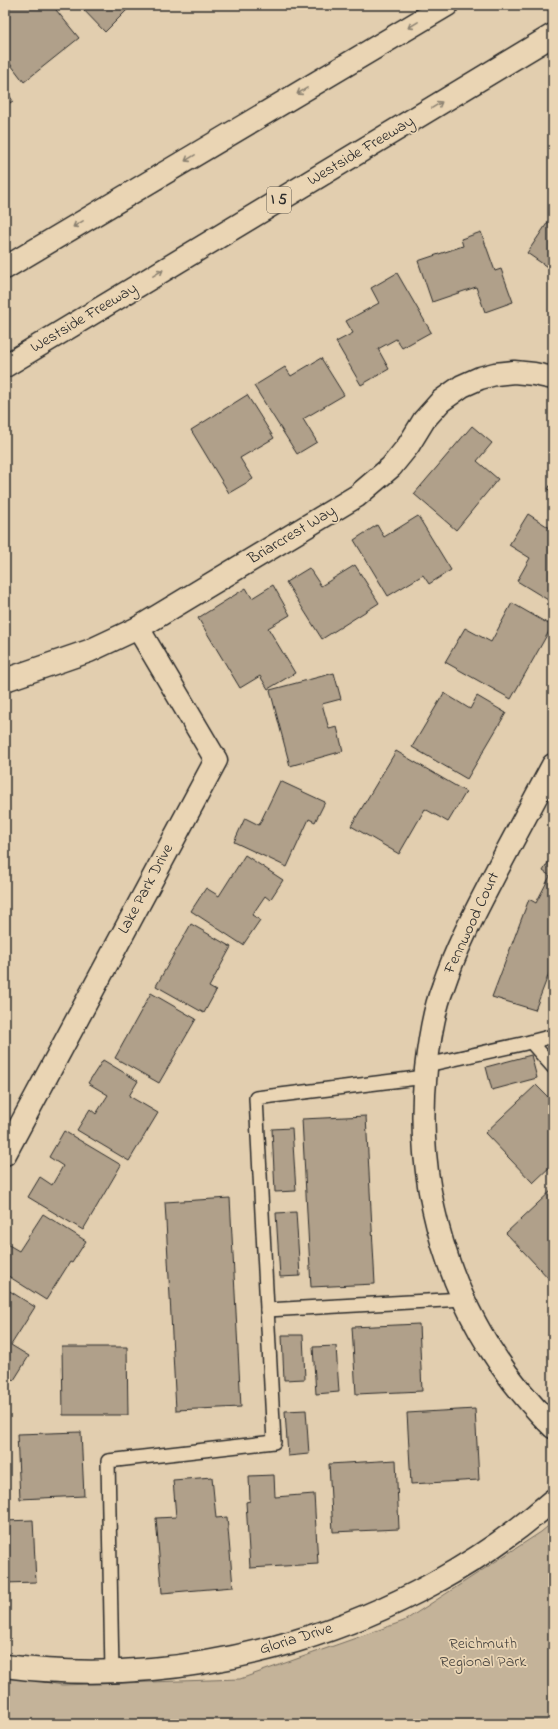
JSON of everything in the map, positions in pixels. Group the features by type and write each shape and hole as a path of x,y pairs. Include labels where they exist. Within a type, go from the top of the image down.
{"main road":[{"path":"5,268 447,5"},
{"name":"Westside Freeway","path":"5,366 553,35"},
{"name":"Briarcrest Way","path":"5,680 89,651 138,628 357,496 391,467 408,446 424,420 441,401 462,386 480,378 495,374 514,372 553,378"},
{"name":"Lake Park Drive","path":"5,1154 216,760 138,628"},
{"name":"Fennwood Court","path":"551,774 464,932 442,988 428,1048 423,1100 423,1146 431,1198 443,1249 462,1299 488,1345 518,1388 553,1427"},
{"name":"Gloria Drive","path":"5,1666 25,1669 112,1672 187,1665 260,1651 320,1634 378,1611 423,1589 477,1557 528,1522 553,1500"}],"lane":[{"path":"112,1672 108,1461 274,1442 256,1098 426,1071 553,1036"},
{"path":"531,1042 553,1067"},
{"path":"267,1310 462,1299"}],"green space":[{"name":"Reichmuth Regional Park","path":"553,1522 553,1724 5,1724 5,1675 62,1685 240,1679 404,1621 541,1532"}],"building":[{"path":"13,5 52,5 79,38 24,82 5,57 5,11"},
{"path":"79,5 132,5 105,32"},
{"path":"5,89 13,101 5,106"},
{"path":"552,216 553,217 553,271 527,253"},
{"path":"481,232 495,271 501,269 513,302 485,312 476,287 432,302 418,261 463,246 461,239"},
{"path":"397,273 431,332 402,348 396,339 378,349 389,369 361,385 336,342 353,333 346,321 379,303 371,288"},
{"path":"321,358 344,395 303,419 317,442 297,454 254,386 285,367 291,376"},
{"path":"247,395 274,438 240,458 253,479 229,493 191,430"},
{"path":"472,426 492,443 477,461 498,479 456,530 414,494"},
{"path":"553,481 553,492 548,489"},
{"path":"528,514 553,530 553,603 517,581 530,558 509,545"},
{"path":"418,516 451,570 429,584 423,575 388,596 354,540 377,525 384,537"},
{"path":"355,565 379,603 322,639 286,582 309,568 321,586"},
{"path":"273,585 290,615 268,628 295,673 268,689 260,676 240,688 198,618 246,588 252,598"},
{"path":"512,603 552,626 511,699 445,662 465,628 491,642"},
{"path":"334,673 341,699 322,704 329,729 337,727 343,751 290,766 270,690"},
{"path":"444,693 470,709 477,696 506,713 467,779 412,747"},
{"path":"396,751 466,792 448,822 425,809 399,854 351,826"},
{"path":"280,781 325,802 315,822 309,819 287,867 234,842 245,818 259,825"},
{"path":"553,854 553,963 535,1010 492,997 529,899 536,903 550,876 543,871"},
{"path":"245,855 283,880 270,900 265,896 252,915 260,920 243,945 191,911 206,888 219,896"},
{"path":"191,924 231,947 209,987 216,991 204,1013 156,986"},
{"path":"151,993 196,1019 159,1083 115,1058"},
{"path":"531,1055 537,1078 492,1090 486,1067"},
{"path":"103,1060 138,1081 129,1096 158,1113 129,1161 77,1130 90,1109 96,1114 108,1095 88,1083"},
{"path":"536,1085 553,1102 553,1164 533,1183 485,1133"},
{"path":"366,1116 375,1284 311,1287 302,1119"},
{"path":"292,1128 296,1191 275,1192 272,1129"},
{"path":"64,1131 121,1165 83,1230 28,1197 40,1177 52,1185 63,1166 49,1157"},
{"path":"553,1189 553,1283 506,1233"},
{"path":"230,1198 241,1407 176,1410 165,1202"},
{"path":"296,1212 300,1276 280,1277 276,1213"},
{"path":"43,1214 86,1241 72,1263 70,1262 46,1300 5,1274 5,1247 7,1244 19,1251"},
{"path":"5,1288 35,1307 11,1345 29,1356 14,1380 5,1374"},
{"path":"553,1310 553,1322 547,1315"},
{"path":"419,1324 422,1391 356,1394 352,1327"},
{"path":"282,1335 303,1335 305,1379 284,1380"},
{"path":"336,1346 339,1392 316,1394 313,1347"},
{"path":"62,1347 127,1347 128,1415 63,1415"},
{"path":"475,1409 479,1480 411,1484 407,1413"},
{"path":"306,1410 309,1454 288,1456 285,1411"},
{"path":"81,1432 84,1496 20,1499 17,1434"},
{"path":"396,1460 399,1529 333,1532 329,1464"},
{"path":"274,1475 275,1497 314,1494 318,1564 250,1568 246,1502 250,1501 249,1476"},
{"path":"212,1477 216,1518 227,1517 233,1587 162,1593 156,1518 176,1517 173,1480"},
{"path":"33,1520 36,1582 5,1583 5,1521"}]}
